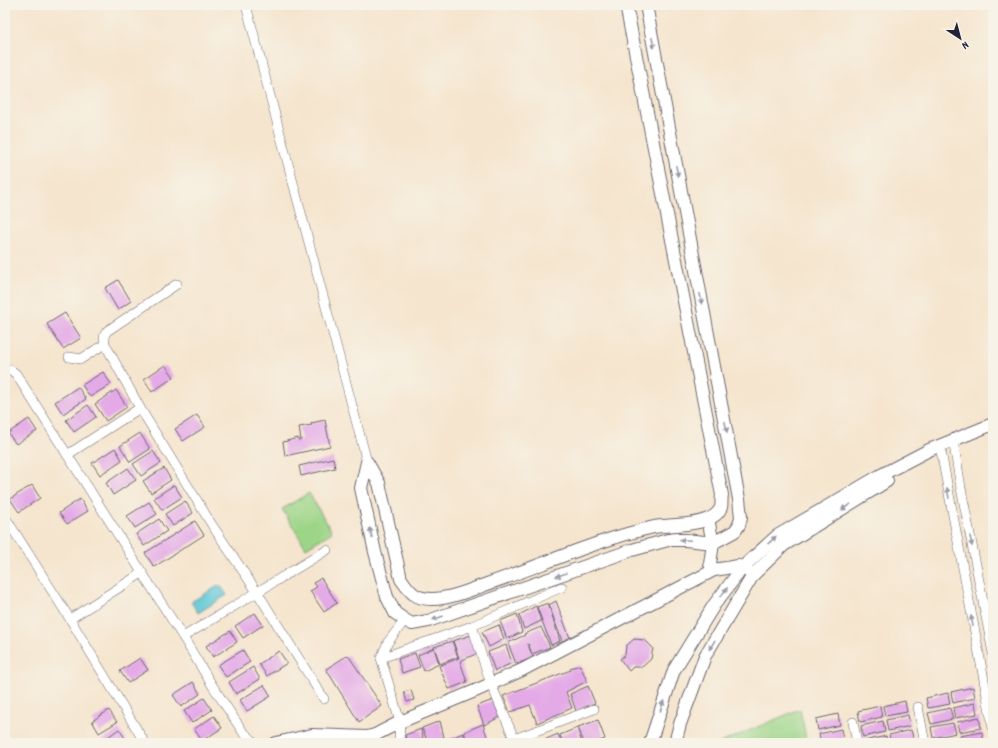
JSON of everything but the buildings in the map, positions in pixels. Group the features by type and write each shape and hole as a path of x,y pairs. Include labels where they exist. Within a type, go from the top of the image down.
{"street":[{"path":"246,5 367,462 379,483 401,579 410,592 419,597 433,599 452,596 506,578 580,548 655,527 690,523 708,519 715,516 721,508 722,495 626,5"},
{"path":"367,462 361,488 375,552 387,597 395,613 412,624 428,621 632,550 668,540 713,543 735,531 739,525 741,516 739,499 646,5"},
{"path":"177,284 107,331 104,336 105,344 140,408 212,525 257,592 324,699"},
{"path":"69,357 81,359 105,344"},
{"path":"5,370 11,370 16,374 212,685 243,732 254,743"},
{"path":"67,455 140,408"},
{"path":"650,743 674,670 714,605 743,567 777,536 880,476 954,444 993,424"},
{"path":"954,444 993,433"},
{"path":"954,444 961,488 993,648 977,648"},
{"path":"675,743 680,724 706,656 753,575 784,545 885,482 940,450"},
{"path":"940,450 993,728"},
{"path":"5,517 70,619 145,743"},
{"path":"708,519 713,543 710,564 714,570"},
{"path":"183,637 327,550"},
{"path":"276,743 312,735 329,739 367,737 375,735 400,722 522,670 714,570 738,566 743,567 753,575"},
{"path":"70,619 142,573"},
{"path":"381,658 472,626 562,587"},
{"path":"399,743 400,722 381,658 388,642 405,620"},
{"path":"472,626 491,684 515,741"},
{"path":"918,707 925,743"},
{"path":"504,743 515,741 594,709"},
{"path":"853,722 857,743"},
{"path":"243,732 246,743"}],"green space":[{"path":"309,493 332,532 306,548 282,509"},
{"path":"800,709 807,743 720,743"}],"water":[{"path":"220,585 227,595 198,613 191,602"}]}
